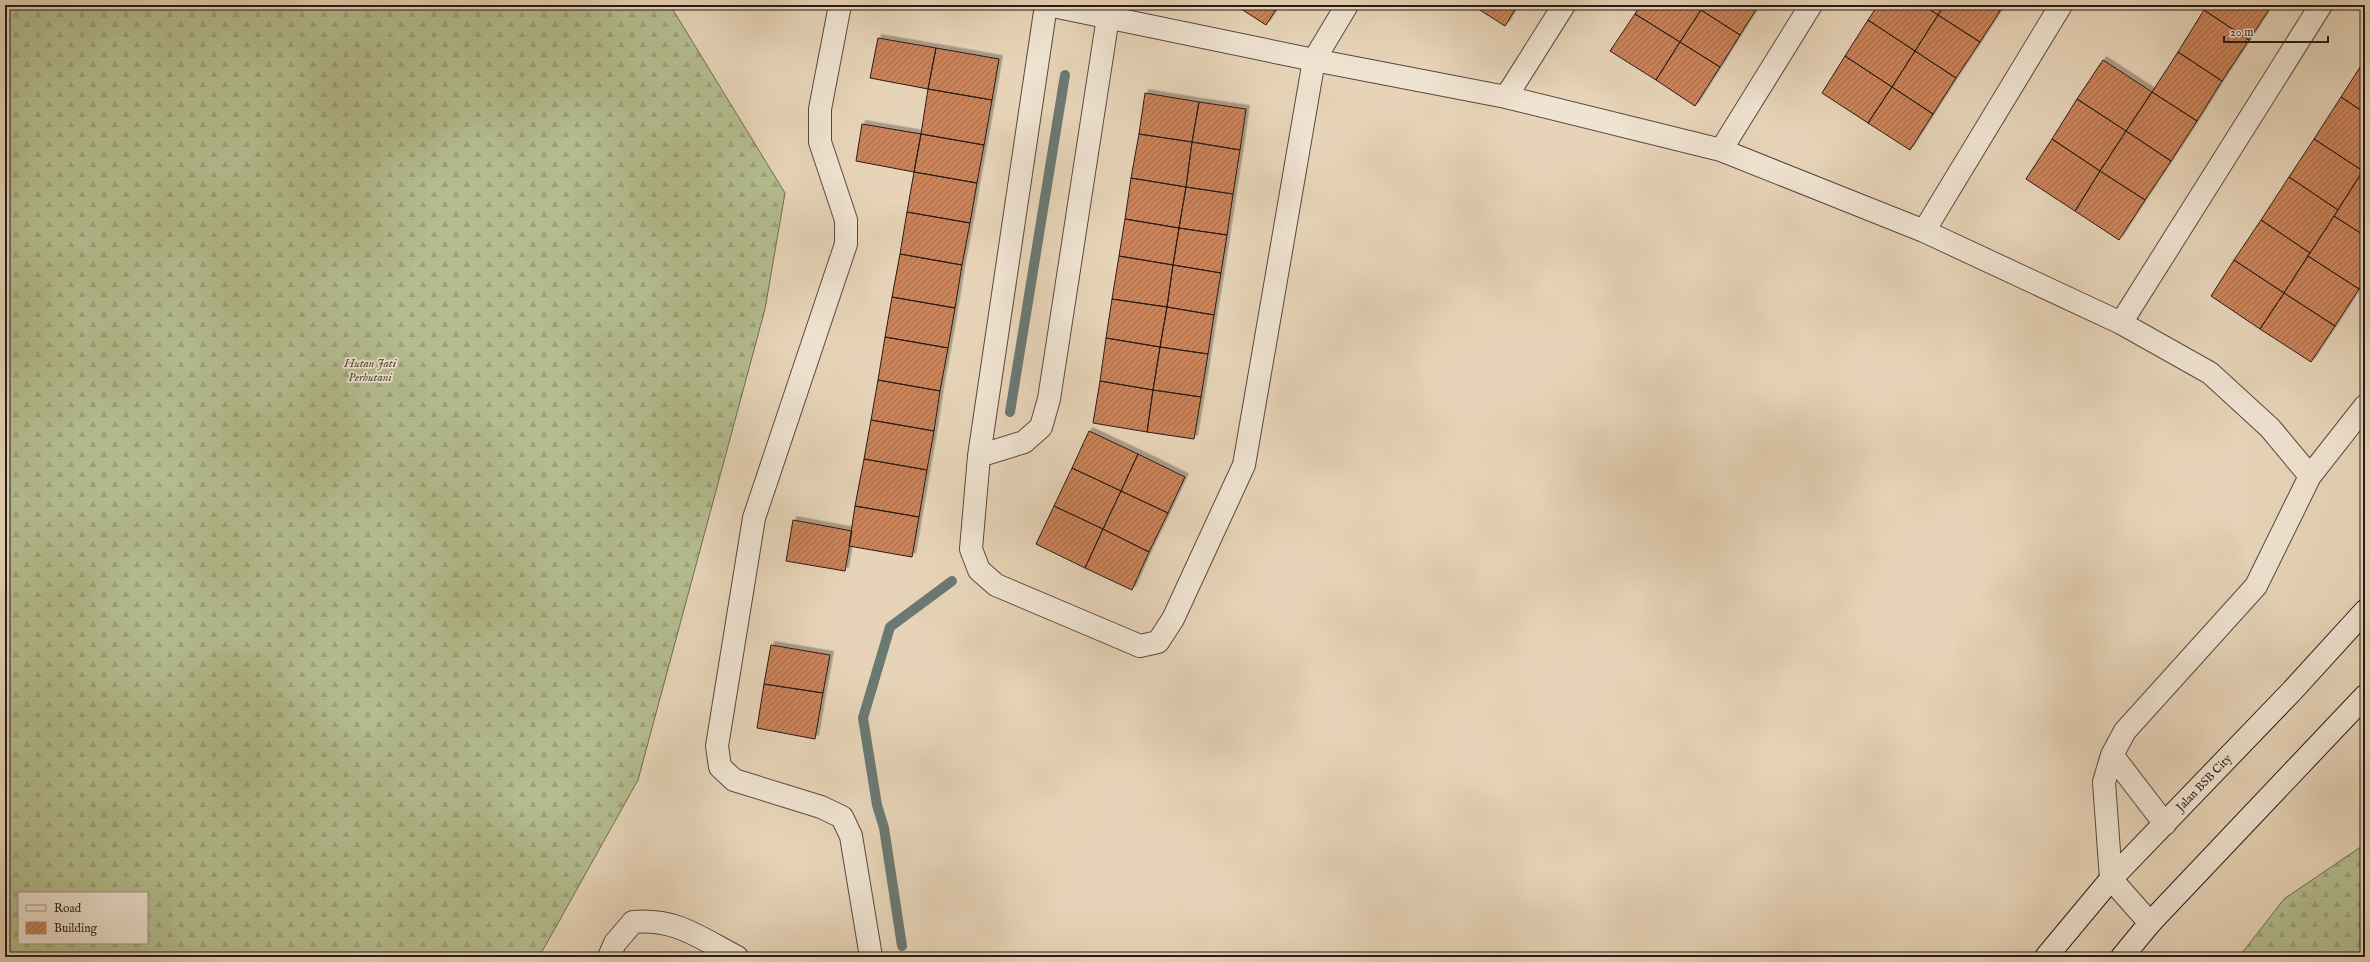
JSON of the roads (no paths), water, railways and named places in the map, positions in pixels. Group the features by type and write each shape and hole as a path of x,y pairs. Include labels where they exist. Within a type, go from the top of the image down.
{"street":[{"path":"840,5 820,109 820,142 846,220 846,244 754,518 717,746 720,767 734,780 821,807 842,817 851,836 870,957"},
{"path":"1347,5 1314,60 1244,465 1173,619 1158,642 1140,646 996,585 978,570 971,549 979,456 1047,5 1111,11 1314,60 1506,97 1721,150 1924,231 2120,323 2210,373 2270,428 2310,476"},
{"path":"1506,97 1564,5"},
{"path":"1721,150 1810,5"},
{"path":"1924,231 2061,5"},
{"path":"2120,323 2321,5"},
{"path":"979,456 1024,442 1041,426 1048,399 1111,11"},
{"path":"2150,923 2112,880 2104,782 2112,755 2125,731 2256,586 2310,476 2365,406"},
{"name":"Jalan BSB City","path":"2046,957 2112,880 2292,691 2365,611"},
{"path":"2122,957 2150,923 2365,696"},
{"path":"2112,755 2165,824"},
{"path":"609,957 615,943 633,922 653,920 675,924 737,957"}],"waterway":[{"path":"1010,412 1065,75"},
{"path":"902,946 884,828 877,805 863,718 890,627 952,581"}],"park label":[{"name":"Hutan Jati Perhutani","path":"370,370"}]}
